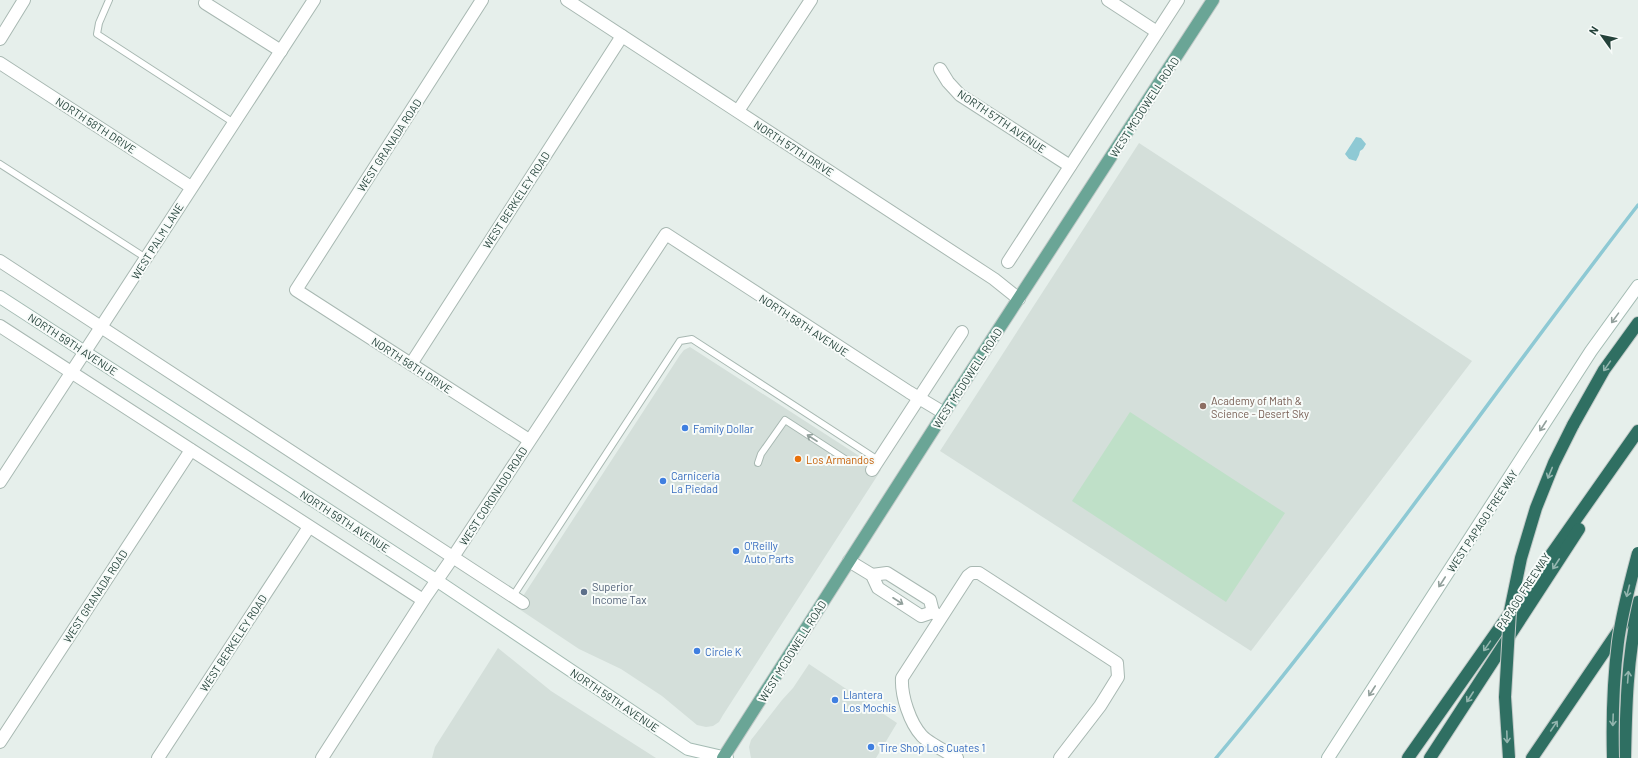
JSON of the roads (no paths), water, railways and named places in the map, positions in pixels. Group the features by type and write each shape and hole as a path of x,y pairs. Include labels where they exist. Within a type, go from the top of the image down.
{"highway":[{"path":"1509,758 1505,697 1510,611 1521,558 1536,508 1554,463 1573,425 1604,370 1638,323"},
{"path":"1408,758 1638,431"},
{"name":"PAPAGO FREEWAY","path":"1430,758 1638,438"},
{"path":"1613,758 1614,694 1618,642 1638,553"},
{"path":"1532,758 1638,602"},
{"path":"1625,758 1627,677 1638,610"}],"main road":[{"name":"WEST MCDOWELL ROAD","path":"725,757 944,413 1213,0"}],"street":[{"path":"0,39 24,0"},
{"name":"WEST PALM LANE","path":"0,482 314,0"},
{"name":"WEST GRANADA ROAD","path":"296,290 482,0"},
{"name":"NORTH 57TH DRIVE","path":"567,0 994,279 1019,299"},
{"path":"738,111 811,0"},
{"path":"1108,0 1157,32"},
{"path":"1008,262 1178,0"},
{"path":"205,3 281,51"},
{"name":"WEST BERKELEY ROAD","path":"411,364 622,36"},
{"name":"NORTH 58TH DRIVE","path":"0,63 191,187"},
{"name":"NORTH 57TH AVENUE","path":"940,69 948,82 960,94 1070,166"},
{"name":"NORTH 58TH AVENUE","path":"666,234 944,413"},
{"name":"WEST CORONADO ROAD","path":"322,758 436,580 453,557 666,234"},
{"path":"0,261 518,600"},
{"name":"WEST PAPAGO FREEWAY","path":"1328,758 1592,351 1638,286"},
{"name":"NORTH 58TH DRIVE","path":"296,290 529,440"},
{"name":"NORTH 59TH AVENUE","path":"0,297 436,580 691,754 725,757"},
{"path":"0,326 423,600"},
{"path":"875,465 962,332"},
{"name":"WEST GRANADA ROAD","path":"0,742 191,450"},
{"name":"WEST BERKELEY ROAD","path":"158,758 309,527"},
{"path":"849,561 872,575 878,588 920,616 937,615"},
{"path":"957,758 923,737 916,728 901,690 902,678 937,615 968,576 972,573 979,572 1117,662 1118,677 1100,706 1060,758"},
{"path":"872,575 887,573 930,600 937,615"}],"lane":[{"path":"109,0 99,23 97,34 234,123"},
{"path":"0,164 146,258"},
{"path":"518,600 680,341 692,339 875,465"},
{"path":"758,463 761,454 785,420 845,459"}],"water":[{"path":"1356,137 1361,138 1366,144 1360,151 1356,161 1349,159 1345,154"}],"waterway":[{"path":"1216,758 1271,691 1378,553 1638,205"}],"place":[{"name":"Academy of Math & Science - Desert Sky","path":"1203,406"},
{"name":"Family Dollar","path":"685,428"},
{"name":"Los Armandos","path":"798,459"},
{"name":"Carniceria La Piedad","path":"663,481"},
{"name":"O'Reilly Auto Parts","path":"736,551"},
{"name":"Superior Income Tax","path":"584,592"},
{"name":"Circle K","path":"697,651"},
{"name":"Llantera Los Mochis","path":"835,700"},
{"name":"Tire Shop Los Cuates 1","path":"871,747"}]}
